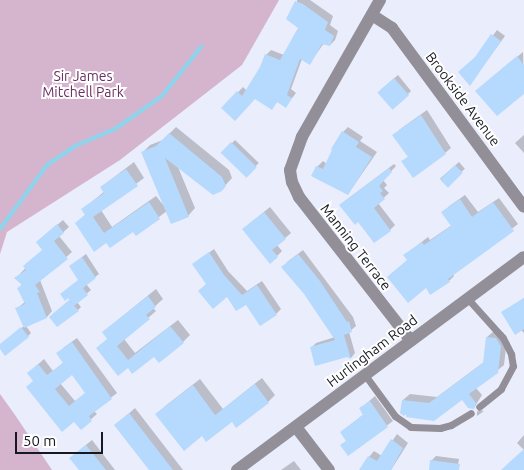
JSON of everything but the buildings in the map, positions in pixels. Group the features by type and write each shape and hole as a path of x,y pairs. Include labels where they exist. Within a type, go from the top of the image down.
{"street":[{"path":"372,15 380,0"},
{"name":"Manning Terrace","path":"372,15 302,137 290,165 292,182 299,197 411,341"},
{"name":"Brookside Avenue","path":"372,15 392,28 524,206"},
{"name":"Hurlingham Road","path":"237,470 524,257"},
{"path":"296,427 329,470"}],"lane":[{"path":"468,299 503,338 511,354 513,366 501,389 479,407"},
{"path":"365,376 396,416 411,426 440,428 451,425 471,413"}],"green space":[{"name":"Sir James Mitchell Park","path":"0,0 279,0 242,65 120,160 7,232 0,254"},
{"path":"0,394 15,415 52,470 0,470"}],"waterway":[{"path":"0,229 47,165 75,146 115,129 162,96 201,47"}]}
